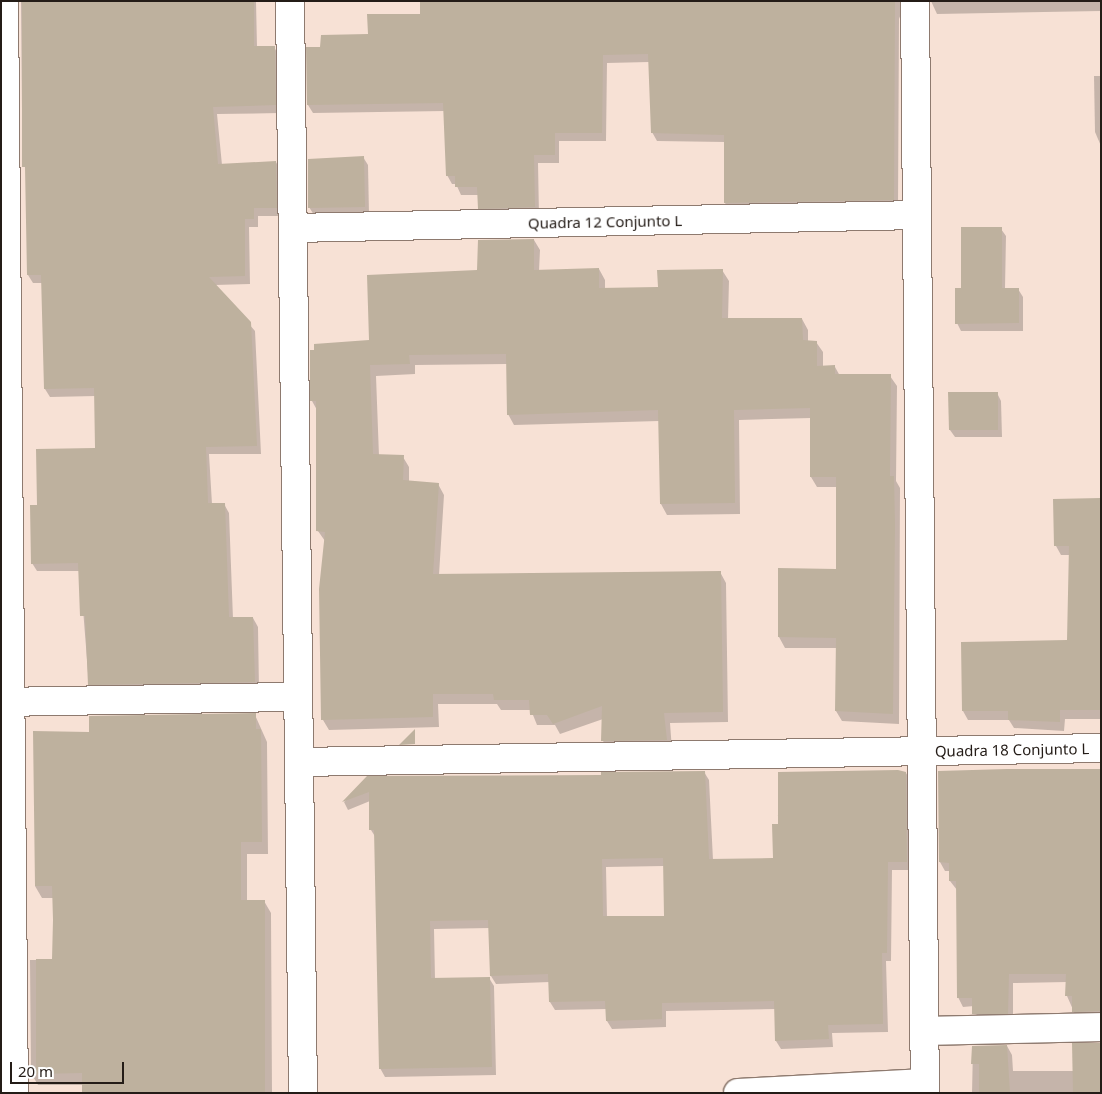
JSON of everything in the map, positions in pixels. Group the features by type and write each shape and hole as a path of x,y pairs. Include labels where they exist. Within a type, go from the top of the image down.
{"street":[{"path":"4,1 6,702 14,1093"},
{"path":"290,1 303,1093"},
{"path":"738,1093 925,1088 926,1031 915,1"},
{"name":"Quadra 12 Conjunto L","path":"293,228 917,215"},
{"path":"6,702 298,697"},
{"name":"Quadra 18 Conjunto L","path":"300,762 1101,748"},
{"path":"926,1031 1101,1027"}],"building":[{"path":"22,1 254,1 254,46 275,46 276,105 213,107 218,164 276,161 277,208 254,208 254,219 245,219 245,276 209,277 251,322 257,446 206,447 208,503 225,503 229,617 253,617 255,682 88,685 85,616 80,616 78,563 31,564 30,505 37,505 36,449 95,448 94,388 44,389 41,275 27,275 25,167 22,167"},
{"path":"420,1 895,1 894,200 724,203 724,135 651,133 648,54 603,55 602,133 555,133 555,155 534,155 535,207 478,209 477,187 455,187 455,176 446,176 443,103 307,105 306,47 320,47 321,35 368,34 367,14 420,14"},
{"path":"364,156 365,207 308,208 308,159"},
{"path":"961,227 1002,227 1002,288 1019,288 1019,323 955,324 955,288 961,288"},
{"path":"534,239 534,270 599,268 599,288 658,287 657,270 723,269 722,318 802,318 803,340 817,341 817,366 835,365 835,374 891,374 890,476 894,476 895,524 893,714 835,711 836,638 778,637 778,568 836,569 836,477 810,477 810,408 734,410 735,503 660,504 658,410 507,415 506,354 409,355 410,364 370,365 373,454 404,455 403,480 439,483 433,574 721,571 723,712 664,713 667,740 601,741 602,706 553,724 547,715 530,715 529,700 494,700 493,694 433,694 433,717 321,720 319,589 325,532 316,531 316,401 310,401 310,350 314,350 314,344 369,340 367,275 477,270 478,240"},
{"path":"948,392 998,392 998,430 949,430"},
{"path":"1101,498 1101,710 1060,710 1060,722 1008,720 1008,711 962,711 961,642 1067,640 1069,546 1054,546 1053,499"},
{"path":"256,713 256,729 261,729 262,842 241,842 241,900 265,900 265,1093 82,1093 82,1073 36,1074 36,959 52,959 53,920 52,886 35,886 33,731 89,732 89,716"},
{"path":"415,729 415,744 399,745"},
{"path":"1101,769 1101,1011 1072,1012 1072,996 1065,996 1066,974 1009,974 1008,1014 972,1014 972,998 957,998 956,881 949,881 949,863 939,862 938,771"},
{"path":"898,770 906,772 907,862 888,862 887,953 882,953 883,1024 828,1025 829,1039 775,1041 774,1001 662,1003 662,1019 606,1021 605,1001 549,1002 548,974 490,976 488,920 430,921 431,978 490,977 492,1067 379,1069 374,830 369,830 369,792 342,802 367,776 601,775 601,772 705,771 709,859 773,858 772,824 778,824 778,772","holes":["663,858 664,916 603,916 602,859"]},
{"path":"1072,1043 1101,1043 1101,1093 1073,1093"},
{"path":"1007,1045 1010,1093 979,1093 979,1064 971,1064 972,1046"}]}
